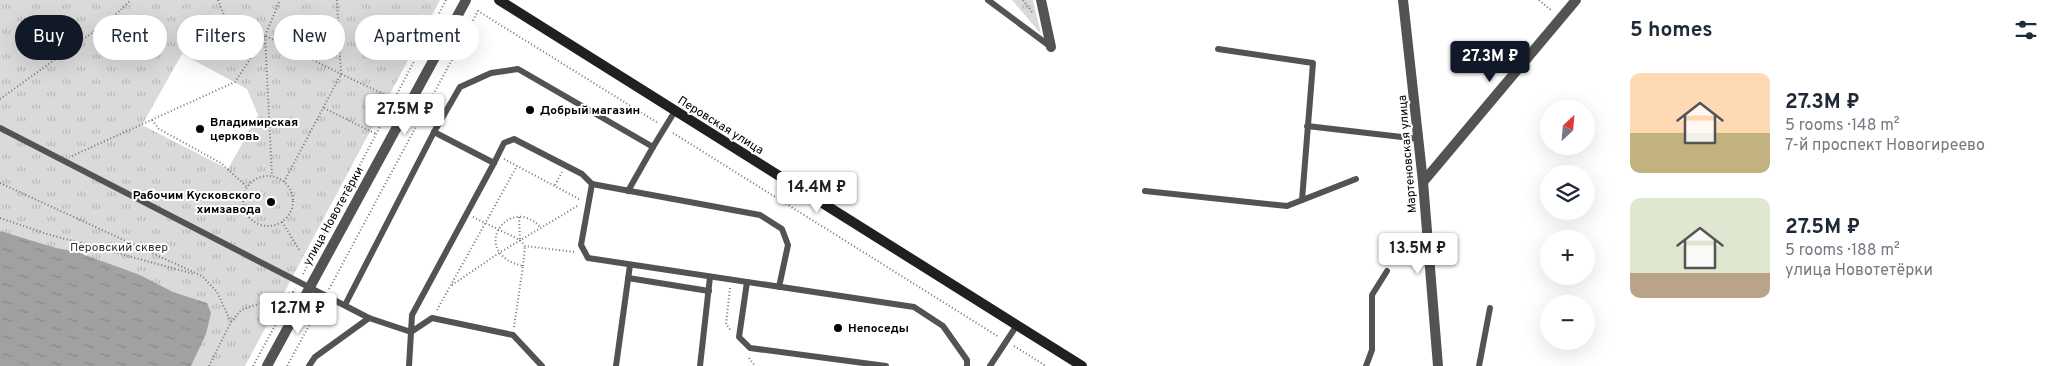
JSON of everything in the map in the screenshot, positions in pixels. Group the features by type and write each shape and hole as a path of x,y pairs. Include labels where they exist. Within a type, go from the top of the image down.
{"main road":[{"name":"Перовская улица","path":"499,0 1082,366"}],"street":[{"name":"улица Новотетёрки","path":"267,366 466,0"},
{"path":"1041,0 1051,46"},
{"name":"Мартеновская улица","path":"1403,0 1423,182 1438,366"},
{"path":"1423,182 1576,0"}],"lane":[{"path":"988,0 1051,46"},
{"path":"1218,49 1313,63 1302,200"},
{"path":"345,305 434,132 460,86 491,73 518,69 653,147"},
{"path":"628,191 675,111"},
{"path":"1307,126 1418,139"},
{"path":"0,128 369,318 411,332"},
{"path":"434,132 494,163"},
{"path":"409,366 412,315 497,155 504,143 514,139 582,174 592,184 760,215 782,229 788,245 779,287"},
{"path":"1145,191 1287,206 1356,179"},
{"path":"592,184 581,246 588,258 914,307 943,326 967,360 967,366"},
{"path":"616,366 630,265"},
{"path":"1366,366 1372,350 1372,295 1387,271"},
{"path":"700,366 710,277"},
{"path":"628,278 709,291"},
{"path":"747,282 739,337 750,348 886,366"},
{"path":"1479,366 1490,308"},
{"path":"309,366 315,356 369,318"},
{"path":"411,332 432,318 513,335 542,366"},
{"path":"990,366 1017,325"}],"path":[{"path":"0,99 110,20 131,0"},
{"path":"218,0 224,15"},
{"path":"272,176 264,36 280,0"},
{"path":"284,182 341,74 337,0"},
{"path":"253,366 446,0"},
{"path":"1539,0 1560,18"},
{"path":"287,366 478,11 1046,366"},
{"path":"264,36 394,99"},
{"path":"61,160 235,82 249,60"},
{"path":"324,108 376,134"},
{"path":"152,120 159,129 221,163 247,187"},
{"path":"451,286 540,227 584,202 497,155"},
{"path":"432,318 517,166"},
{"path":"554,186 566,166"},
{"path":"272,176 284,182 289,187 293,199 291,212 282,222 270,226 257,224 251,220 242,203 247,187 259,177 272,176"},
{"path":"0,182 202,276 217,292 231,322"},
{"path":"466,214 520,240 525,246 585,254"},
{"path":"523,266 510,263 499,253 496,245 498,229 504,222 519,216 534,221 540,227"},
{"path":"519,216 520,240"},
{"path":"0,218 47,234 202,276"},
{"path":"282,222 300,251"},
{"path":"513,335 525,246"},
{"path":"209,366 231,322 241,310 293,292"}],"green space":[{"name":"Перовский сквер","path":"0,0 440,0 432,15 355,15 355,60 408,60 245,366 0,366","holes":["177,15 264,15 264,60 193,60 247,89 258,115 228,169 142,125 179,60 177,60"]},
{"path":"1012,0 1033,0 1041,34"}],"water":[{"path":"0,231 56,248 77,252 140,275 173,292 207,303 211,313 206,334 191,366 0,366"}],"place":[{"name":"Добрый магазин","path":"530,110"},
{"name":"Владимирская церковь","path":"200,129"},
{"name":"Рабочим Кусковского химзавода","path":"271,202"},
{"name":"Непоседы","path":"838,328"}]}
